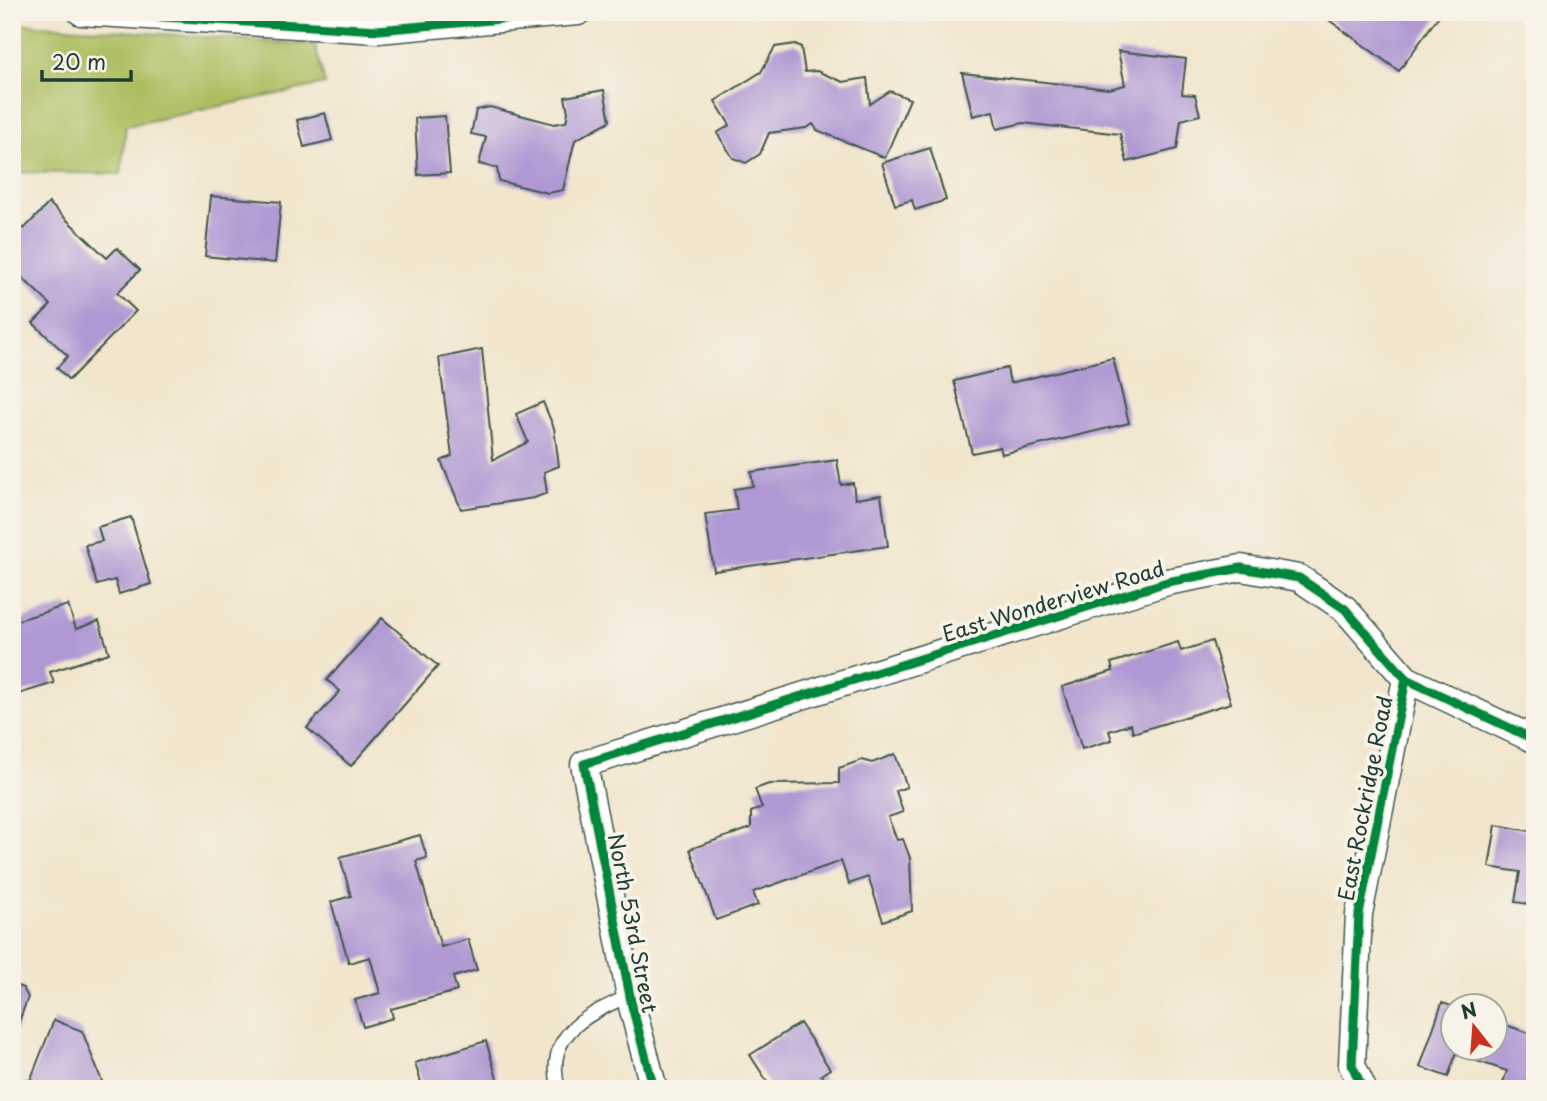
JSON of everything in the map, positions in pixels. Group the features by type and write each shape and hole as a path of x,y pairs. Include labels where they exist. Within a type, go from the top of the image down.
{"street":[{"path":"81,12 378,30 578,12"},
{"name":"East Wonderview Road","path":"584,764 1167,582 1241,568 1299,578 1345,609 1406,678 1535,740"},
{"name":"East Rockridge Road","path":"1363,1089 1352,1065 1359,914 1406,678"},
{"name":"North 53rd Street","path":"584,764 630,995 654,1089"}],"lane":[{"path":"559,1089 554,1072 557,1051 565,1037 593,1013 630,995"}],"green space":[{"path":"12,23 315,45 325,84 126,126 121,174 12,172"}],"building":[{"path":"1324,12 1440,14 1399,71 1322,15"},
{"path":"795,44 801,47 805,72 817,71 843,82 867,78 870,104 890,91 910,99 885,158 817,130 813,124 806,128 769,133 760,154 746,163 733,158 717,133 730,125 715,101 761,72 775,47"},
{"path":"1118,51 1186,59 1182,94 1195,95 1200,115 1181,120 1177,149 1127,162 1120,134 1023,123 997,129 993,111 973,116 962,73 1109,89 1125,85"},
{"path":"604,90 610,121 575,140 563,190 548,193 499,181 497,168 479,164 486,137 471,134 476,110 490,107 554,124 566,122 568,112 565,97"},
{"path":"325,113 332,140 304,147 297,120"},
{"path":"445,116 450,173 418,175 415,118"},
{"path":"930,148 946,200 915,210 912,200 895,205 882,163"},
{"path":"211,196 281,202 275,263 205,256"},
{"path":"49,203 107,258 117,248 140,270 117,293 136,311 69,380 57,368 68,356 33,323 51,305 12,268 12,217 24,229"},
{"path":"482,349 493,460 528,442 516,414 543,402 554,428 559,466 544,472 547,493 534,498 461,509 441,461 452,456 439,358"},
{"path":"1113,358 1129,423 1002,454 1000,447 972,453 954,381 1007,368 1010,383"},
{"path":"837,460 841,485 853,483 855,499 881,495 888,546 714,571 705,514 737,510 734,489 753,486 751,472"},
{"path":"131,517 151,584 119,594 115,580 97,585 85,545 102,541 98,527"},
{"path":"68,605 76,629 99,621 109,653 50,672 54,683 12,696 12,622"},
{"path":"382,618 438,666 351,766 307,728 340,691 327,680"},
{"path":"1212,641 1231,703 1133,733 1131,724 1109,731 1112,740 1082,749 1062,687 1113,671 1111,663 1178,642 1181,651"},
{"path":"895,754 907,787 896,791 903,812 888,817 897,840 903,839 910,858 912,911 883,921 868,877 849,884 841,861 753,892 758,905 716,920 690,849 751,828 751,812 762,808 755,789 769,784 839,783 839,768 862,760 872,763"},
{"path":"1496,825 1535,832 1535,905 1515,902 1520,872 1489,867"},
{"path":"420,835 427,858 416,861 441,947 468,939 477,970 453,977 457,991 391,1009 393,1018 363,1027 355,1000 380,993 370,957 349,963 331,902 351,896 340,857"},
{"path":"12,984 23,988 28,997 13,1038"},
{"path":"1438,1015 1438,1062 1453,1062 1448,1077 1420,1067"},
{"path":"54,1020 82,1031 105,1089 12,1089 30,1081"},
{"path":"800,1023 830,1069 821,1075 830,1089 772,1089 750,1055"},
{"path":"1508,1026 1535,1035 1535,1089 1501,1089 1507,1071 1480,1062 1508,1062"},
{"path":"486,1041 500,1089 423,1089 415,1063"}],"cycle path":[{"path":"81,12 378,30 578,12"},
{"path":"654,1089 632,1006 584,764 1167,582 1241,568 1299,578 1345,609 1406,679 1535,740"},
{"path":"1363,1089 1352,1065 1359,914 1406,679"}]}
